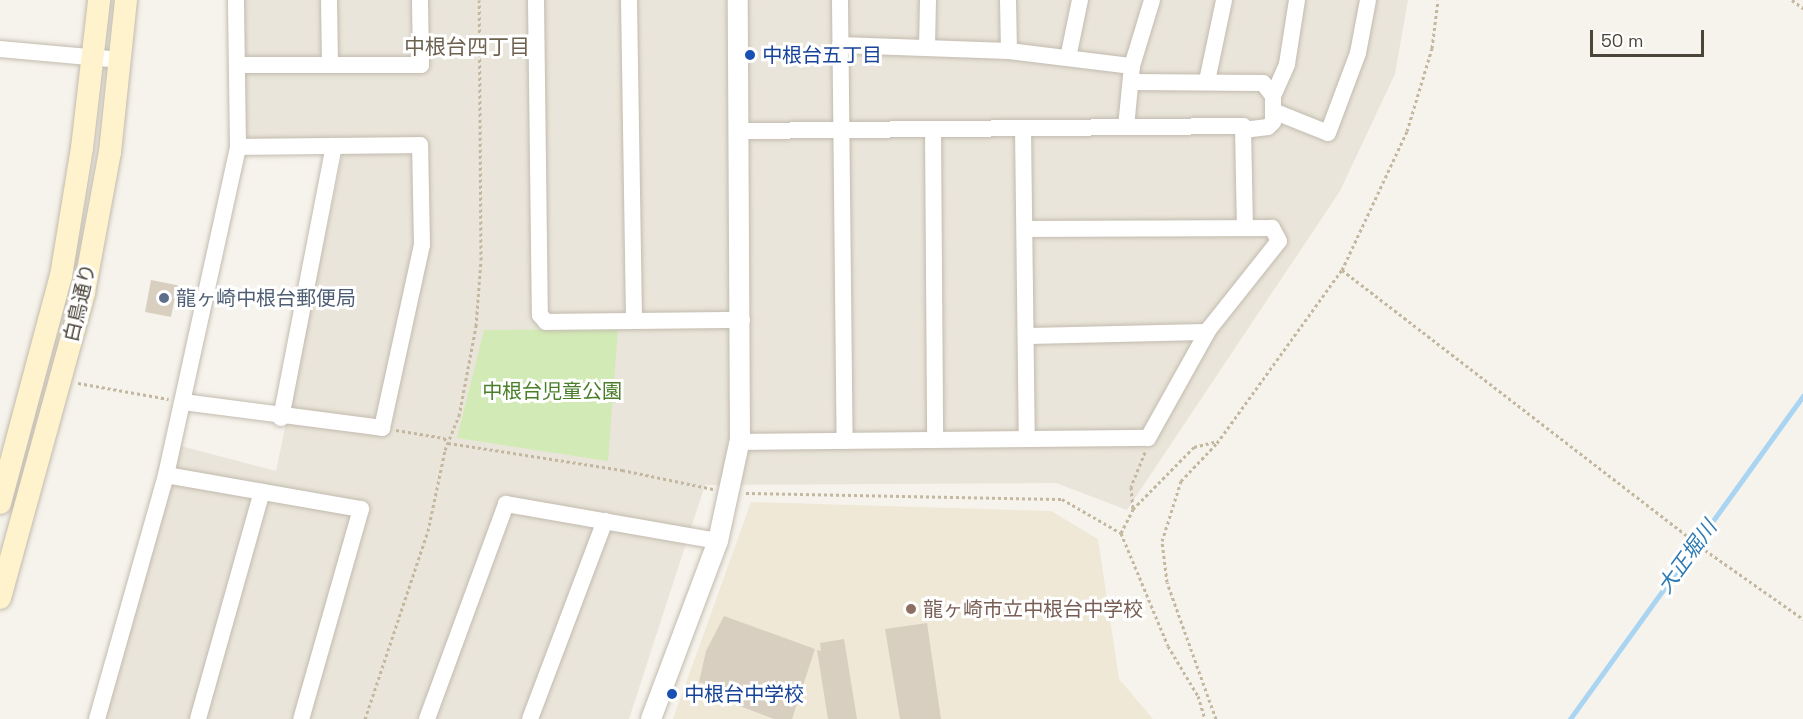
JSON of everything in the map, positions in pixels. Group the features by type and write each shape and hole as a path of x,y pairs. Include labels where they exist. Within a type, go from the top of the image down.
{"main road":[{"name":"白鳥通り","path":"0,503 61,276 93,57 99,0"},
{"name":"白鳥通り","path":"0,598 62,380 98,221 122,60 126,0"}],"street":[{"path":"97,719 166,475 238,147 236,0"},
{"path":"329,0 330,65"},
{"path":"237,65 421,65 420,0"},
{"path":"536,0 540,315 546,322 742,320"},
{"path":"630,0 634,321"},
{"path":"651,719 718,541 731,493 740,442 742,320 738,0"},
{"path":"840,0 845,441"},
{"path":"927,48 928,0"},
{"path":"1008,0 1009,51"},
{"path":"1068,58 1080,0"},
{"path":"1126,127 1131,74 1152,0"},
{"path":"1207,81 1224,0"},
{"path":"1243,130 1268,127 1273,122 1273,104 1287,64 1297,0"},
{"path":"840,45 1009,51 1068,58 1131,74 1207,81 1263,83 1273,104 1328,133 1358,52 1368,0"},
{"path":"0,49 122,60"},
{"path":"740,131 1243,126 1245,228"},
{"path":"1023,128 1027,439"},
{"path":"933,129 935,440"},
{"path":"183,402 281,418 382,428 422,245 420,145 238,147"},
{"path":"281,418 334,146"},
{"path":"740,442 1148,438 1207,332 1279,241 1272,228 1025,229"},
{"path":"1026,336 1207,332"},
{"path":"166,475 361,509 301,719"},
{"path":"198,719 262,492"},
{"path":"427,719 506,504 718,541"},
{"path":"530,719 605,521"}],"path":[{"path":"365,719 428,531 448,443 459,416 476,326 480,271 479,0"},
{"path":"1216,719 1167,582 1162,541 1181,481 1219,440 1342,270 1407,131 1432,48 1437,0"},
{"path":"1792,0 1803,8"},
{"path":"1342,270 1692,540 1803,619"},
{"path":"62,380 183,402"},
{"path":"382,428 444,438 448,443 622,470 731,493 1062,499 1121,533 1139,568 1168,646 1198,696 1204,719"},
{"path":"1133,509 1131,487 1148,438"},
{"path":"1121,533 1133,509 1194,447 1219,440"}],"shaded area":[{"path":"244,0 1408,0 1395,74 1340,191 1127,510 1056,483 705,485 629,719 104,719 177,445 276,471 345,143 246,140"},
{"name":"龍ヶ崎市立中根台中学校","path":"751,502 1051,511 1098,539 1119,679 1153,719 673,719"}],"green space":[{"name":"中根台児童公園","path":"618,329 608,461 457,438 484,330"}],"building":[{"path":"151,280 186,287 184,299 175,297 171,317 145,312"},
{"path":"724,616 815,649 792,719 774,719 729,702 732,693 699,682 706,651"},
{"path":"927,623 941,719 900,719 885,629"},
{"path":"844,639 857,719 828,719 817,650 821,651 820,643"}],"waterway":[{"name":"大正堀川","path":"1570,719 1803,396"}],"place":[{"name":"中根台五丁目","path":"750,55"},
{"name":"龍ヶ崎中根台郵便局","path":"164,298"},
{"name":"龍ヶ崎市立中根台中学校","path":"911,609"},
{"name":"中根台中学校","path":"672,694"}],"district":[{"name":"中根台四丁目","path":"467,47"}]}
